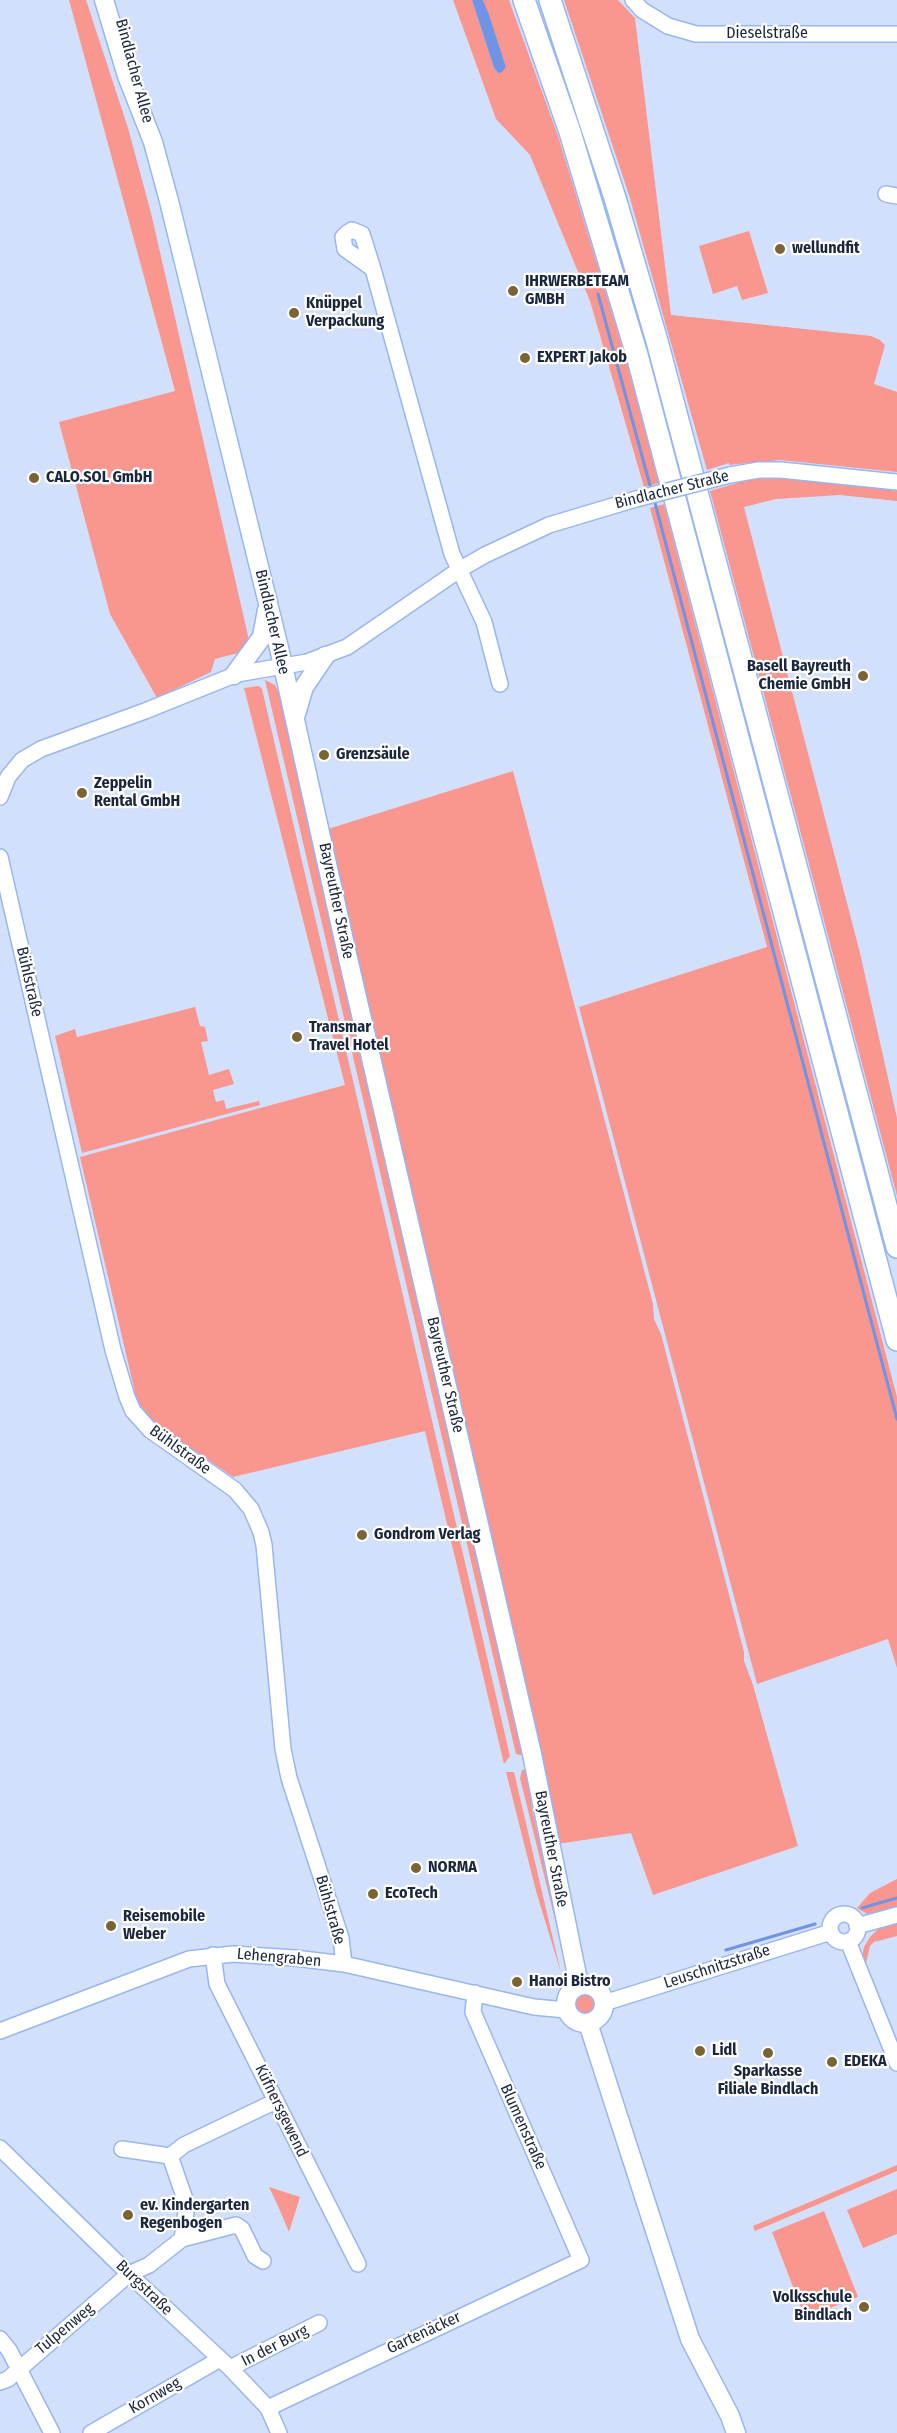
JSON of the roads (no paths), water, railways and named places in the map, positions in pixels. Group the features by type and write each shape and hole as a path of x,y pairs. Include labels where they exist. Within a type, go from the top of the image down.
{"highway":[{"path":"524,0 570,132 634,345 897,1340"},
{"path":"550,0 615,198 657,341 897,1247"}],"main road":[{"path":"104,0 128,76 153,142"},
{"name":"Bindlacher Allee","path":"116,0 237,479 306,765"},
{"path":"234,675 262,637 268,605"},
{"path":"295,719 304,687 325,656"},
{"name":"Bayreuther Straße","path":"306,765 347,954 532,1754 579,1985"},
{"path":"579,1985 594,1987 601,1993 604,2003 598,2018 588,2023 577,2022 566,2010 566,1998 569,1992 579,1985"},
{"path":"588,2023 687,2330 733,2425 738,2421 745,2433"}],"street":[{"name":"Dieselstraße","path":"637,5 668,26 696,33 897,34"},
{"path":"373,269 446,535 459,570 484,622 500,684"},
{"name":"Bindlacher Straße","path":"283,665 307,662 347,647 459,570 485,555 549,525 636,499 759,470 807,472 897,482"},
{"path":"0,796 8,777 22,760 42,749 234,675 283,665"},
{"name":"Bühlstraße","path":"0,857 6,911 113,1350 127,1397 133,1411 150,1430 240,1495 251,1509 261,1532 285,1758 289,1778 341,1938 344,1964"},
{"name":"Leuschnitzstraße","path":"604,2003 831,1932 832,1920 842,1915 851,1917 857,1926"},
{"path":"831,1932 837,1940 848,1941 854,1937 857,1926 897,1915"},
{"path":"848,1941 897,2063"},
{"name":"Lehengraben","path":"0,2031 189,1959 213,1954 254,1954 344,1964 534,2007 566,2010"},
{"name":"Küfnersgewend","path":"213,1954 217,1984 358,2264"},
{"name":"Blumenstraße","path":"475,1994 473,2012 581,2259"},
{"path":"122,2149 170,2156 184,2145 276,2101"},
{"name":"Burgstraße","path":"0,2148 225,2364 268,2408 279,2433"},
{"path":"170,2156 187,2205 182,2239 236,2224 242,2229 255,2256 264,2261"},
{"name":"Tulpenweg","path":"0,2382 129,2274 149,2265 182,2239"},
{"name":"Gartenäcker","path":"268,2408 581,2259"},
{"name":"In der Burg","path":"225,2364 319,2323"},
{"path":"0,2339 19,2368 52,2433"},
{"name":"Kornweg","path":"91,2433 225,2364"}],"water":[{"path":"472,0 483,0 506,67 502,72 498,73 494,68"}],"waterway":[{"path":"598,294 651,489"},
{"path":"654,499 897,1419"},
{"name":"Lehengraben","path":"862,1908 897,1898"},
{"name":"Lehengraben","path":"726,1950 815,1924"}],"place":[{"name":"wellundfit","path":"780,249"},
{"name":"IHRWERBETEAM GMBH","path":"513,291"},
{"name":"Knüppel Verpackung","path":"294,313"},
{"name":"EXPERT Jakob","path":"525,358"},
{"name":"CALO.SOL GmbH","path":"34,478"},
{"name":"Basell Bayreuth Chemie GmbH","path":"863,676"},
{"name":"Grenzsäule","path":"324,755"},
{"name":"Zeppelin Rental GmbH","path":"82,793"},
{"name":"Transmar Travel Hotel","path":"297,1037"},
{"name":"Gondrom Verlag","path":"362,1535"},
{"name":"NORMA","path":"416,1868"},
{"name":"EcoTech","path":"373,1894"},
{"name":"Reisemobile Weber","path":"111,1926"},
{"name":"Hanoi Bistro","path":"517,1982"},
{"name":"Lidl","path":"700,2051"},
{"name":"Sparkasse Filiale Bindlach","path":"768,2053"},
{"name":"EDEKA","path":"832,2062"},
{"name":"ev. Kindergarten Regenbogen","path":"128,2215"},
{"name":"Volksschule Bindlach","path":"864,2307"}]}
